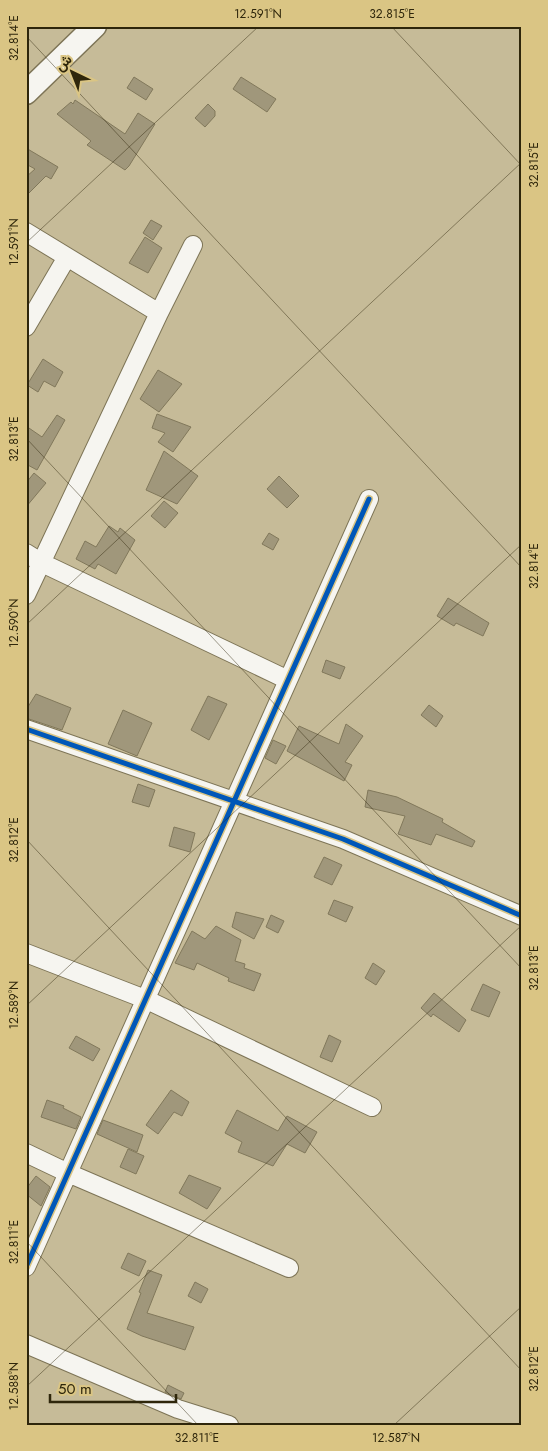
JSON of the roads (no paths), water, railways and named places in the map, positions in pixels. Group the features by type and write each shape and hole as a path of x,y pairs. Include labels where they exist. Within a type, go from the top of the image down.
{"street":[{"path":"26,93 95,26"},
{"path":"26,232 159,313"},
{"path":"26,595 193,245"},
{"path":"26,327 67,257"},
{"path":"26,1267 369,499"},
{"path":"26,553 42,563 288,680"},
{"path":"26,729 343,839 522,916"},
{"path":"26,953 145,999 372,1106"},
{"path":"26,1153 289,1268"},
{"path":"26,1344 178,1409 229,1425"}]}
